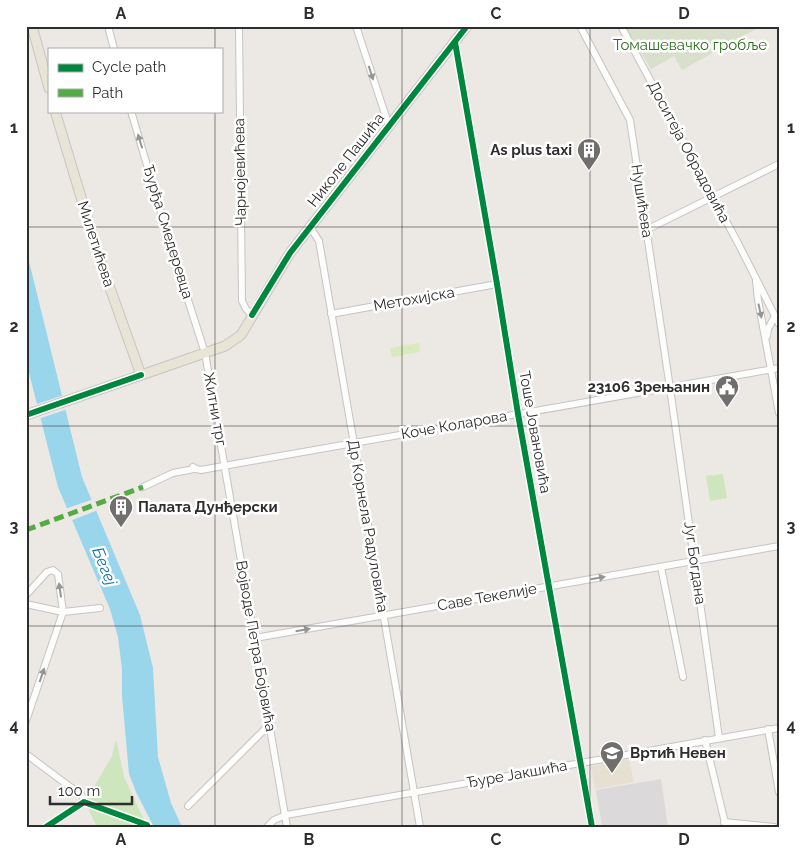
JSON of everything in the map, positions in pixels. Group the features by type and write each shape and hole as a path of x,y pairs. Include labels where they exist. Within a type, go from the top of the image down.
{"main road":[{"path":"32,26 48,84"},
{"name":"Николе Пашића","path":"26,415 225,346 237,339 277,272 310,227 468,26"},
{"name":"Милетићева","path":"55,112 97,252 141,375"}],"street":[{"path":"108,26 114,48"},
{"name":"Чарнојевићева","path":"239,26 242,301 252,315"},
{"path":"356,26 389,126"},
{"name":"Нушићева","path":"580,26 630,120 670,388"},
{"name":"Доситеја Обрадовића","path":"621,26 779,324"},
{"name":"Тоше Јовановића","path":"455,42 518,414 592,827"},
{"name":"Ђурђа Смедеревца","path":"131,112 205,353"},
{"path":"646,230 779,164"},
{"name":"Др Корнела Радуловића","path":"310,227 319,241 420,827"},
{"name":"Доситеја Обрадовића","path":"756,279 758,300 767,342"},
{"name":"Метохијска","path":"331,314 497,284"},
{"path":"775,316 768,329 767,342 775,369 779,413"},
{"name":"Житни трг","path":"143,487 173,473 194,468 201,470 224,464 205,353"},
{"name":"Коче Коларова","path":"224,464 775,369"},
{"name":"Југ Богдана","path":"670,388 719,738"},
{"name":"Војводе Петра Бојовића","path":"224,464 287,827"},
{"name":"Саве Текелије","path":"255,638 779,546"},
{"name":"Југ Богдана","path":"661,567 683,677"},
{"path":"26,595 47,572 53,570 58,574 63,612 26,721"},
{"path":"26,604 63,612 100,608"},
{"path":"188,806 270,724"},
{"name":"Ђуре Јакшића","path":"286,815 779,728"},
{"path":"768,730 779,792"},
{"path":"705,740 725,824 774,827"},
{"path":"26,754 81,795 84,802 46,827"},
{"path":"267,827 274,820 286,815"}],"shaded area":[{"name":"Вртић Невен","path":"629,759 634,782 595,789 591,766"},
{"path":"661,779 668,827 602,827 596,790"}],"green space":[{"name":"Томашевачко гробље","path":"625,26 761,26 682,70 674,56 651,69"},
{"path":"419,343 420,352 392,357 390,348"},
{"path":"723,474 727,498 710,501 706,476"},
{"path":"116,739 124,777 146,827 141,827 138,823 133,827 97,827 85,802 112,756"}],"water":[{"name":"Бегеј","path":"26,249 82,477 140,615 153,668 158,757 171,803 182,827 154,827 129,774 118,637 110,609 58,487 26,361"}],"pier":[{"path":"64,395 68,409 38,419 34,405"},
{"path":"94,499 98,510 70,521 65,509"}],"marked path":[{"path":"26,530 143,487"}],"cycle path":[{"path":"252,315 290,253 467,26"},
{"path":"455,42 518,414 592,827"},
{"path":"26,415 141,375"},
{"path":"46,827 84,802 148,827"}],"place":[{"name":"As plus taxi","path":"589,171"},
{"name":"23106 Зрењанин","path":"727,408"},
{"name":"Палата Дунђерски","path":"121,528"},
{"name":"Вртић Невен","path":"612,774"}]}
